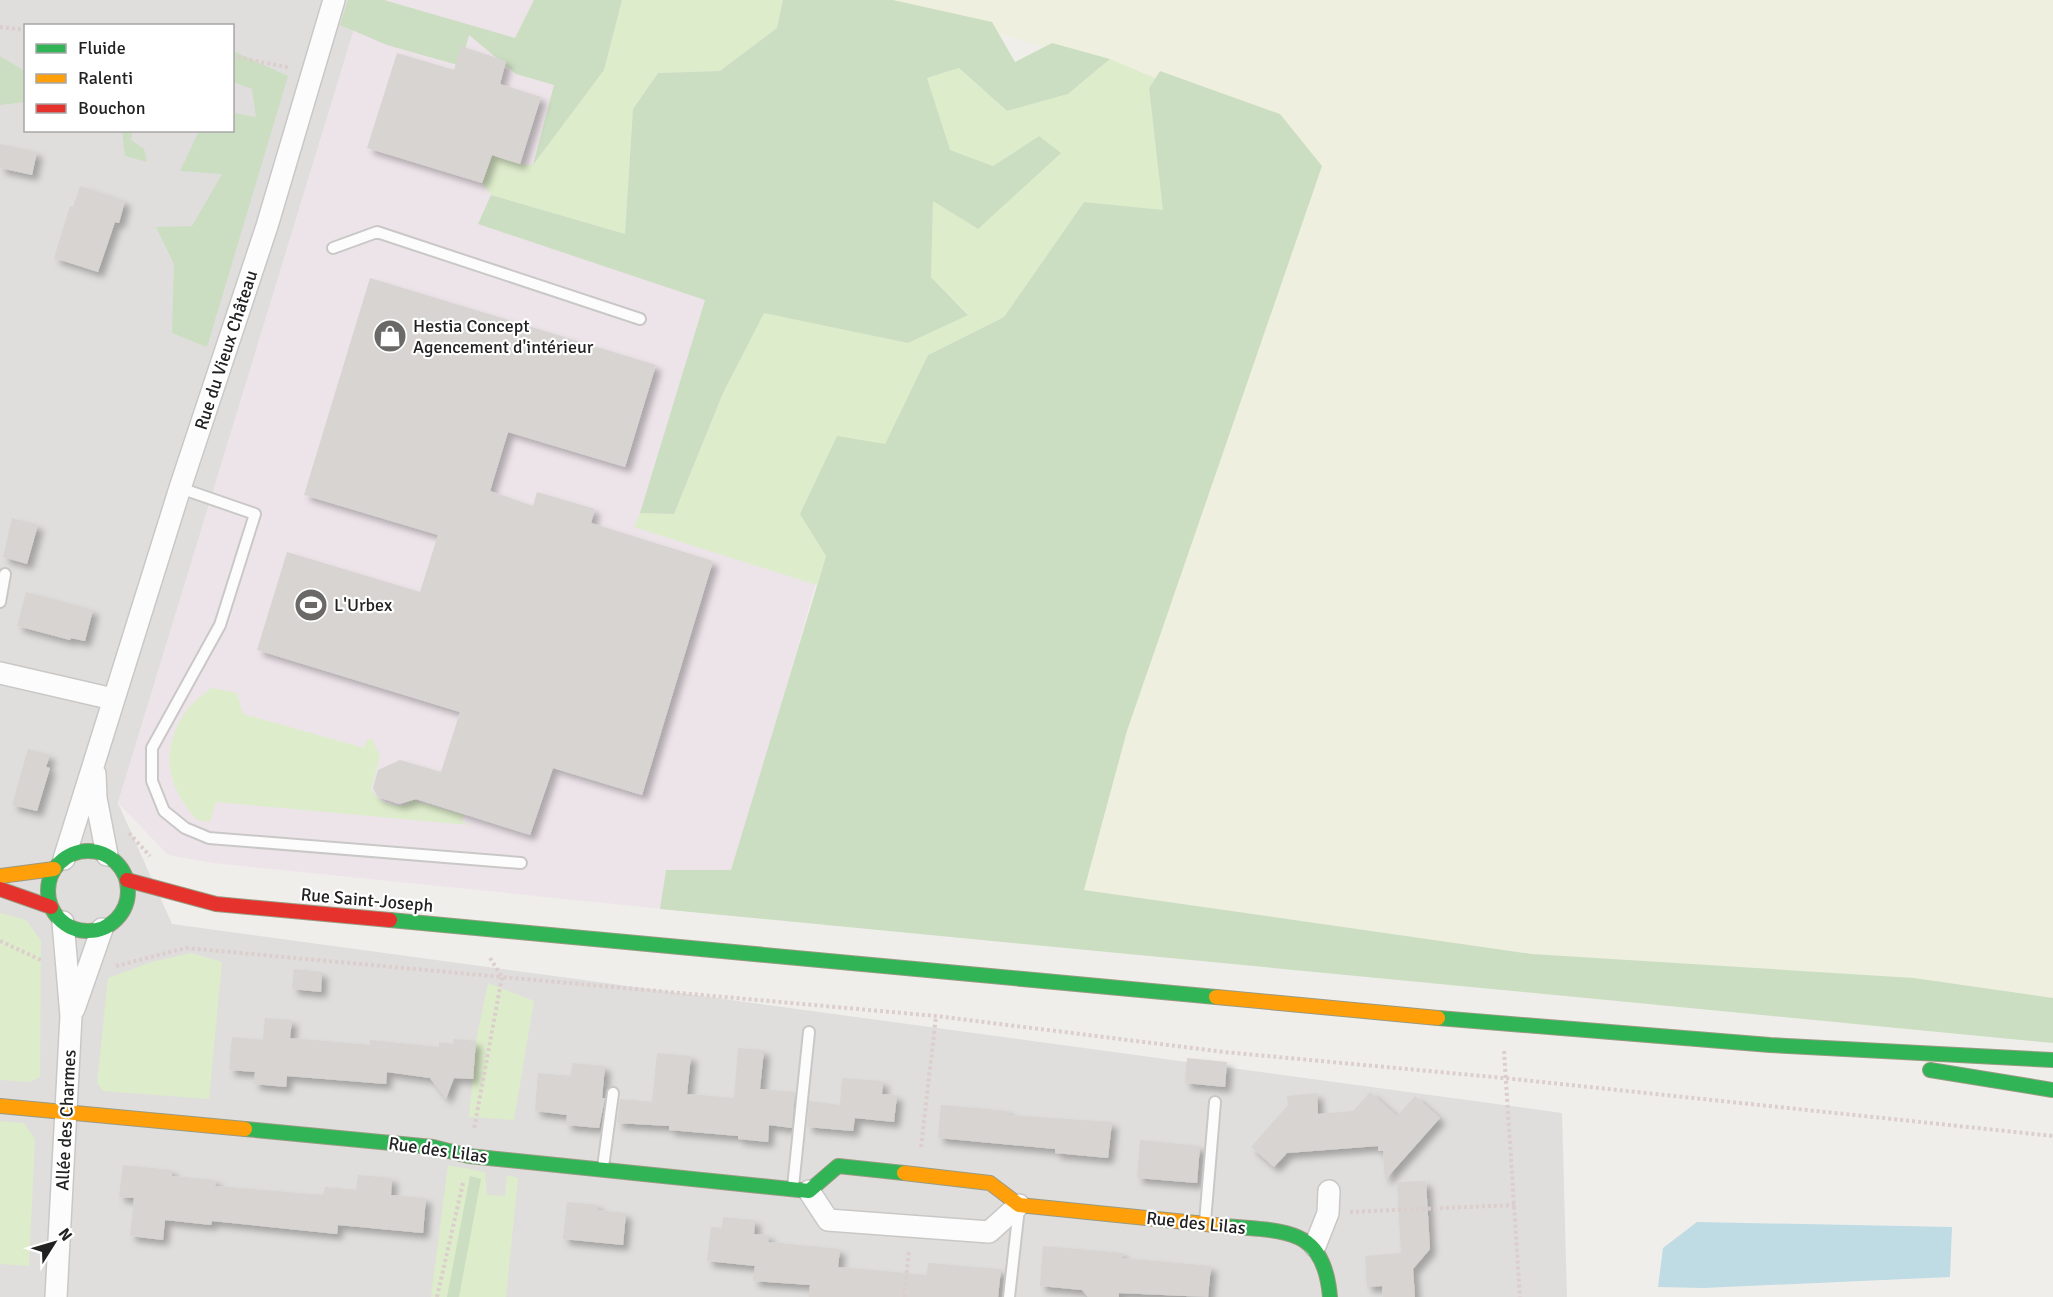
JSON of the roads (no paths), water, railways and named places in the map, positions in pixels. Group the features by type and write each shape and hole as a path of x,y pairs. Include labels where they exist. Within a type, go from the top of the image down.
{"street":[{"name":"Rue du Vieux Château","path":"59,864 267,226 310,73 334,0"},
{"path":"0,673 113,699"},
{"path":"94,758 96,798 107,855"},
{"path":"0,876 59,864 81,851 95,851 107,855 118,864 127,880 129,894 122,913"},
{"path":"57,915 49,882 59,864"},
{"name":"Rue Saint-Joseph","path":"127,880 216,904 1504,1024 1770,1045"},
{"path":"0,889 57,915 80,930 102,929 122,913 144,910"},
{"name":"Rue Saint-Joseph","path":"170,908 216,904"},
{"name":"Allée des Charmes","path":"57,915 76,973"},
{"name":"Allée des Charmes","path":"56,1297 71,1016 76,973 102,929"},
{"path":"1770,1045 2053,1060"},
{"path":"1770,1045 2053,1090"},
{"name":"Rue des Lilas","path":"0,1106 433,1147 469,1156 801,1190"},
{"path":"838,1166 990,1182 1019,1205 989,1232 828,1220 801,1190 838,1166"},
{"path":"1329,1191 1328,1213 1315,1246 1328,1270 1330,1297"},
{"name":"Rue des Lilas","path":"1019,1205 1290,1233 1315,1246"}],"lane":[{"path":"333,248 377,232 640,319"},
{"path":"180,488 255,514 220,625 152,748 152,781 164,811 185,828 209,838 521,863"},
{"path":"0,602 5,574"},
{"path":"801,1190 809,1032"},
{"path":"603,1170 613,1093"},
{"path":"1205,1224 1215,1102"},
{"path":"1009,1297 1019,1205"}],"water":[{"path":"1697,1222 1952,1227 1950,1277 1703,1288 1658,1287 1663,1248"}],"place":[{"name":"Hestia Concept Agencement d'intérieur","path":"390,336"},
{"name":"L'Urbex","path":"311,605"}]}
